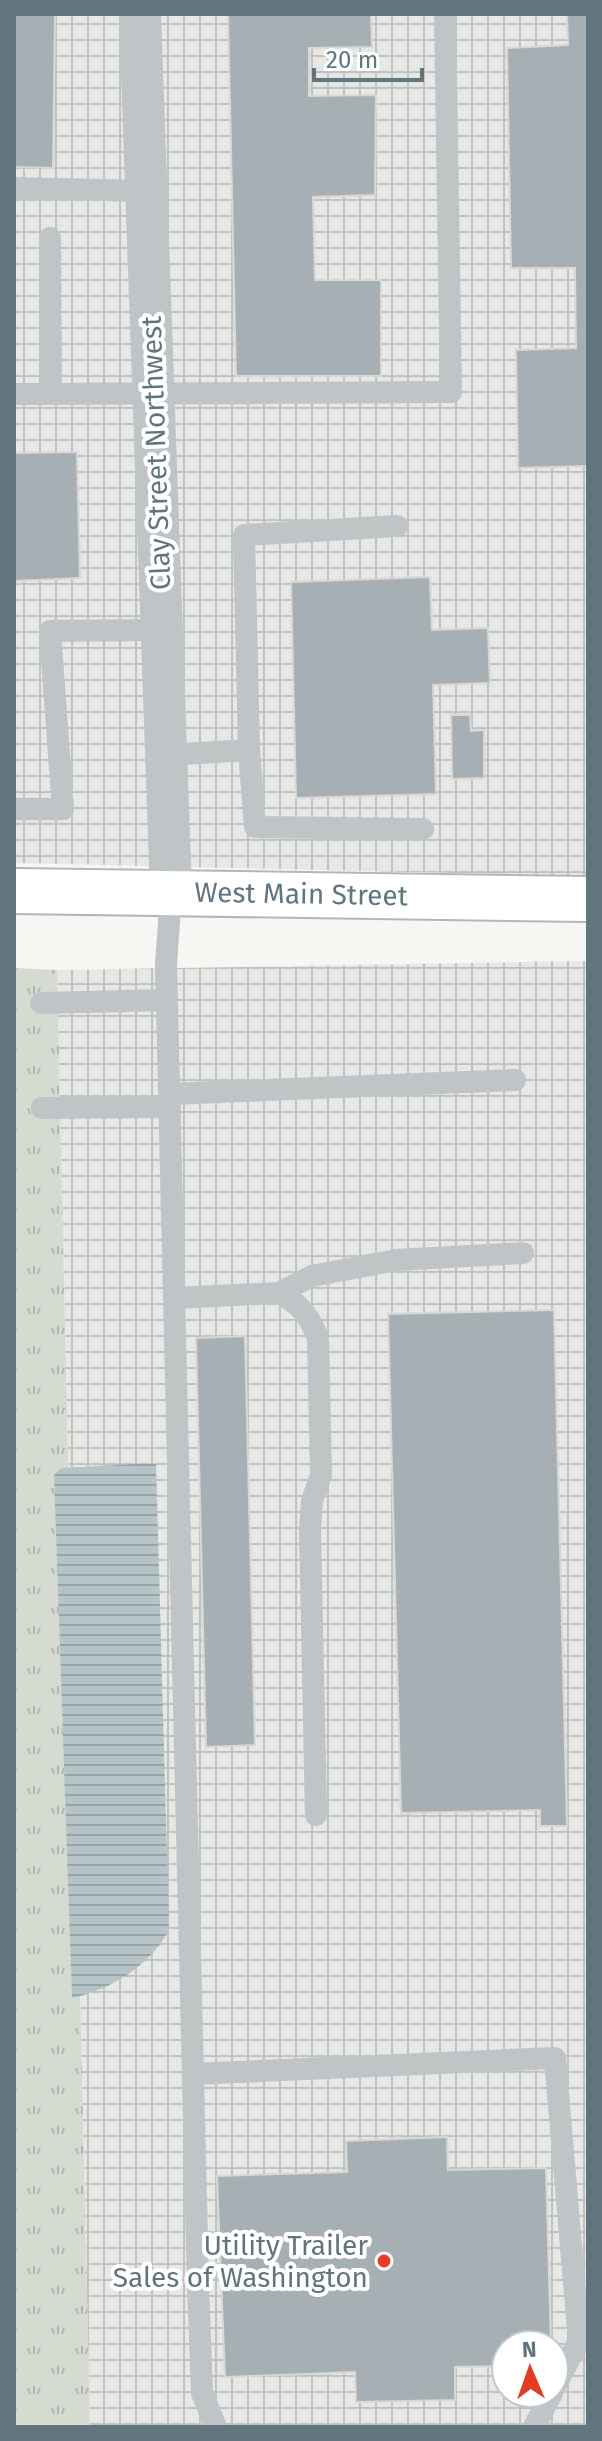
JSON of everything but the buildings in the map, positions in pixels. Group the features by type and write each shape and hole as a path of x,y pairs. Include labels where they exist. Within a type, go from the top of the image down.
{"main road":[{"name":"West Main Street","path":"14,891 588,899"}],"street":[{"name":"Clay Street Northwest","path":"140,14 171,893"}],"lane":[{"path":"14,394 451,392 445,14"},
{"path":"14,188 147,191"},
{"path":"50,238 51,394"},
{"path":"397,526 244,535 249,750 255,827 423,829"},
{"path":"14,809 63,809 50,631 162,630"},
{"path":"166,755 249,750"},
{"path":"171,893 167,1000 169,1100 202,2393 216,2427"},
{"path":"41,1003 167,1000"},
{"path":"42,1108 515,1080"},
{"path":"174,1298 279,1293 312,1276 396,1260 523,1253"},
{"path":"279,1293 297,1302 311,1319 318,1339 321,1475 312,1501 310,1530 316,1815"},
{"path":"193,2074 555,2058 579,2341 570,2358"},
{"path":"534,2427 544,2409"}],"shaded area":[{"path":"14,14 588,14 588,876 14,863"},
{"path":"588,961 588,2427 90,2427 57,970"},
{"path":"156,1463 169,1930 152,1954 128,1974 101,1989 72,1998 54,1475 61,1468"}],"green space":[{"path":"14,968 57,970 90,2427 14,2427"}],"place":[{"name":"Utility Trailer Sales of Washington","path":"384,2261"}]}
